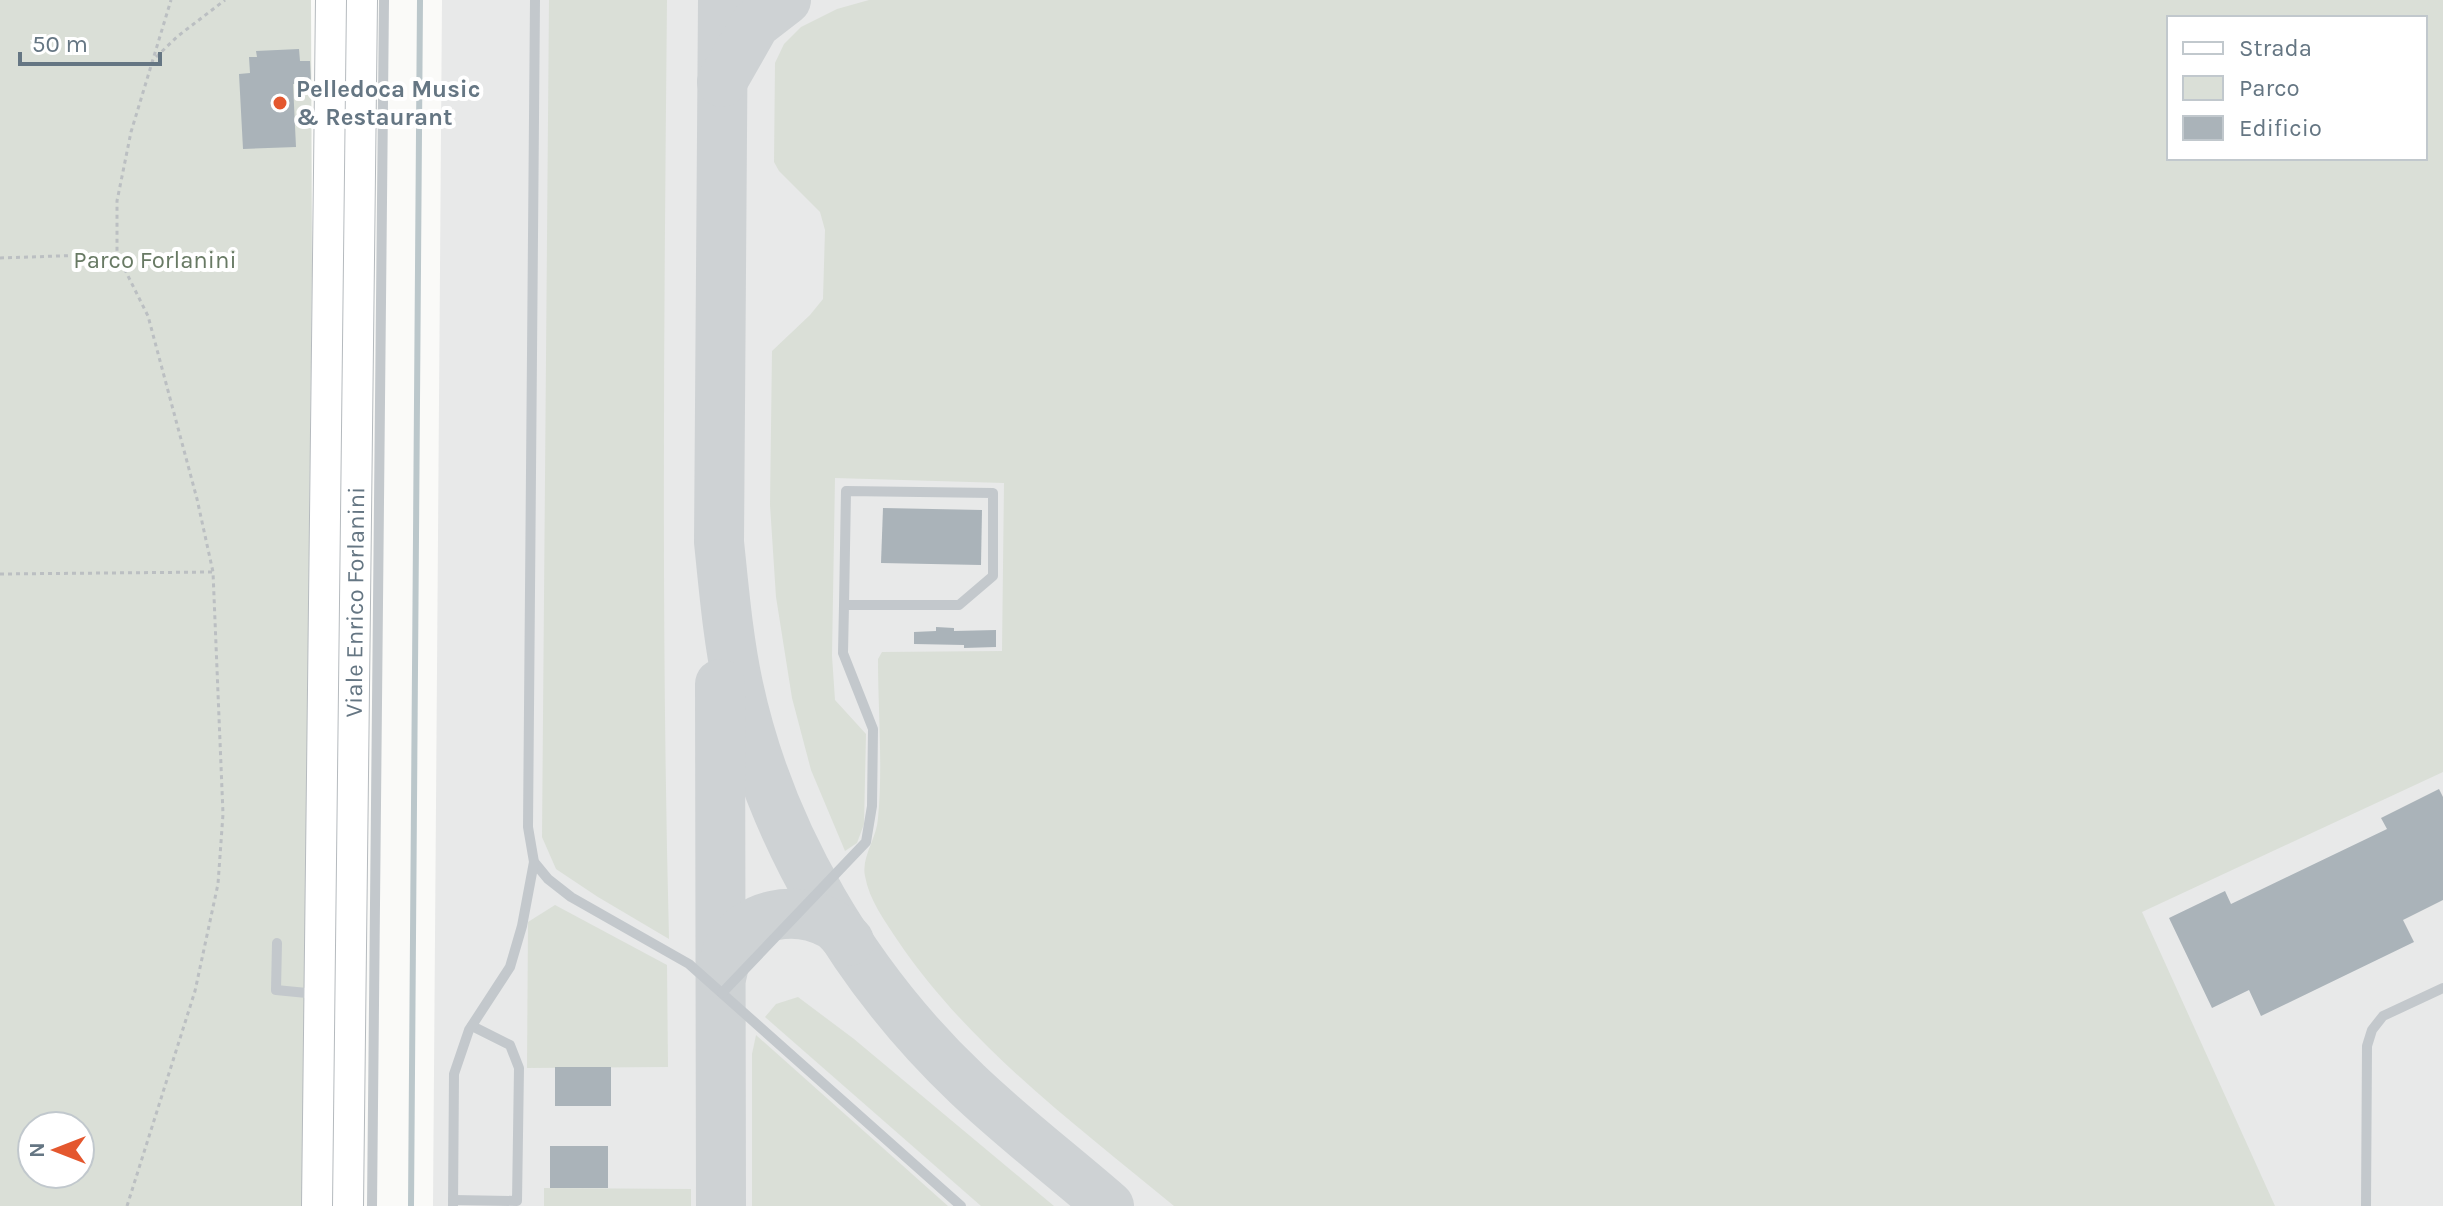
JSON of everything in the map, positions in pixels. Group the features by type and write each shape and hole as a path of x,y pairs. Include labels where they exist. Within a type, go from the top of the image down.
{"main road":[{"name":"Viale Enrico Forlanini","path":"317,1206 331,0"},
{"name":"Viale Enrico Forlanini","path":"348,1206 362,0"}],"lane":[{"path":"372,1206 384,0"},
{"path":"472,1026 510,1045 519,1068 517,1201 453,1203 454,1074 461,1047 472,1026 510,967 522,926 534,862 528,827 535,0"},
{"path":"722,993 866,842 872,806 873,729 843,653 846,491 993,493 993,576 959,605 844,605"},
{"path":"534,862 548,879 571,897 689,964 961,1206"},
{"path":"277,943 276,990 319,994"},
{"path":"2366,1206 2367,1046 2372,1030 2383,1016 2443,988"}],"path":[{"path":"127,1206 195,991 218,884 223,814 213,572 197,499 148,316 117,254 117,201 131,132 171,0"},
{"path":"153,60 178,36 225,0"},
{"path":"0,258 117,254"},
{"path":"0,574 213,572"}],"shaded area":[{"path":"442,0 2443,0 2443,1206 433,1206"}],"green space":[{"name":"Parco Forlanini","path":"0,0 311,0 312,272 302,1206 0,1206"},
{"path":"549,0 667,0 664,587 669,939 556,869 542,837"},
{"path":"869,0 2443,0 2443,772 2142,912 2275,1206 1174,1206 1026,1083 958,1016 898,941 878,910 865,876 865,862 877,825 879,799 878,659 882,652 1002,651 1004,483 835,478 832,656 835,700 866,734 864,824 857,843 845,851 811,770 792,698 776,597 770,505 772,351 823,299 825,230 820,212 779,171 774,162 775,63 784,44 801,27 837,9"},
{"path":"555,905 667,965 668,1067 527,1068 528,922"},
{"path":"798,997 854,1039 1054,1206 981,1206 765,1017 776,1004"},
{"path":"756,1035 948,1206 752,1206 752,1054"},
{"path":"544,1188 691,1189 691,1206 544,1206"}],"building":[{"path":"299,49 300,61 310,61 311,83 293,84 296,147 243,149 239,74 250,73 249,57 257,57 256,51"},
{"path":"883,508 982,510 981,565 881,563"},
{"path":"936,627 954,628 954,631 996,630 996,647 914,644 914,632 936,631"},
{"path":"2439,789 2443,797 2443,900 2403,920 2414,942 2261,1016 2249,990 2212,1008 2169,918 2225,891 2231,904 2387,829 2381,818"},
{"path":"555,1067 611,1067 611,1106 555,1106"},
{"path":"550,1146 608,1146 608,1188 550,1188"}],"waterway":[{"path":"411,1206 420,0"}],"taxiway":[{"path":"723,0 719,542 732,650 752,741 795,849 854,951 889,998 967,1084 1109,1206"},
{"path":"722,82 755,24 786,0"},
{"path":"720,684 721,1206"},
{"path":"722,974 727,953 736,937 747,927 774,916 788,914 817,918 834,926 849,941"}],"place":[{"name":"Pelledoca Music & Restaurant","path":"280,103"}]}
